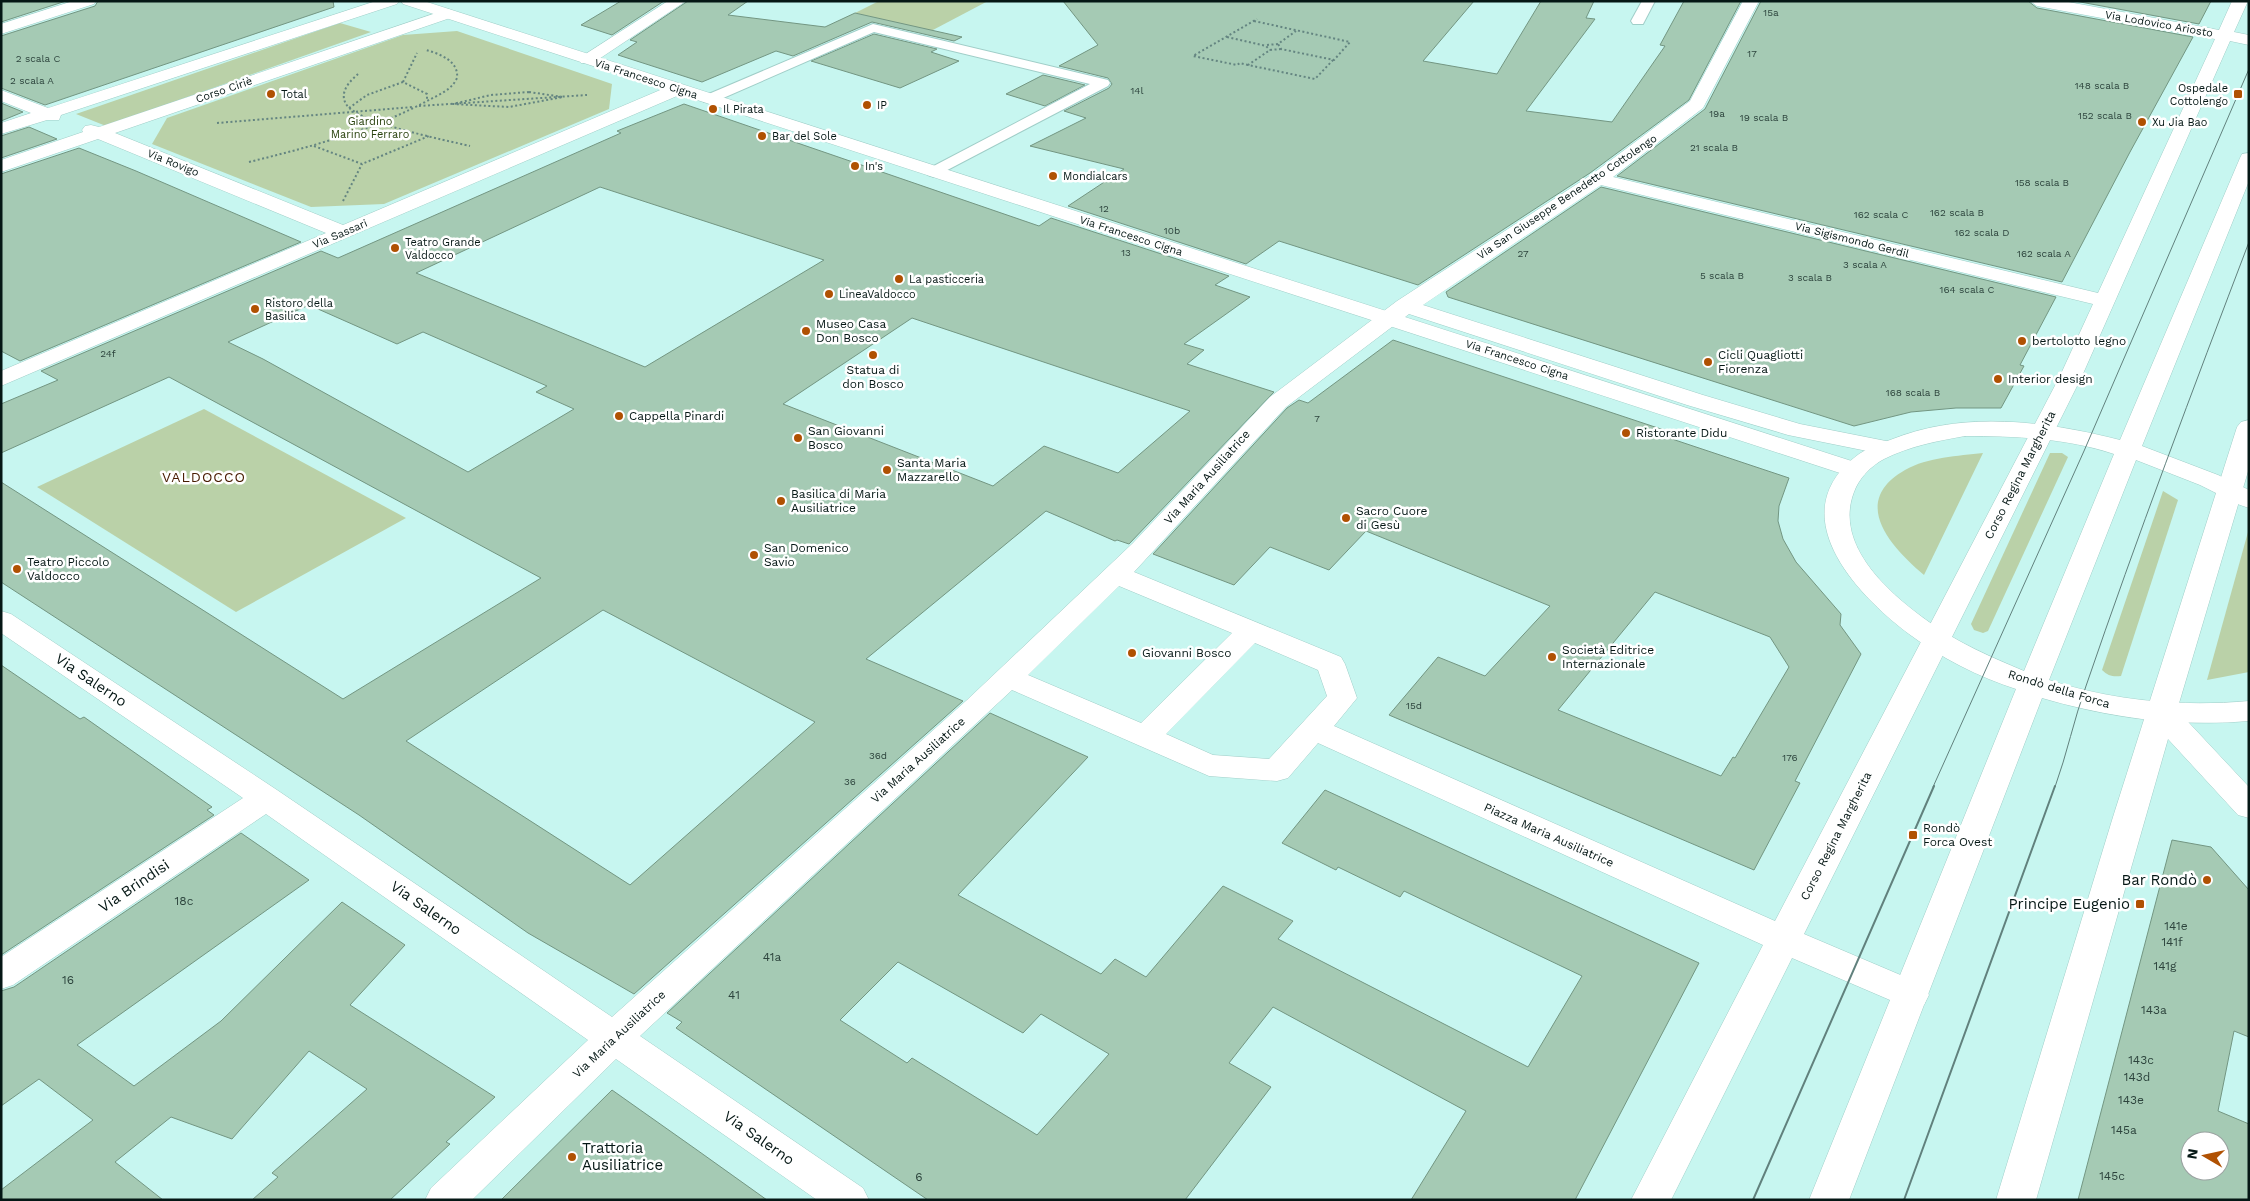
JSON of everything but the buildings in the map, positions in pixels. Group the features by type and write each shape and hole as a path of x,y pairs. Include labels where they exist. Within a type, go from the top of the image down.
{"street":[{"path":"1,29 89,1"},
{"path":"1,130 392,1"},
{"name":"Via Francesco Cigna","path":"408,1 934,172 1396,312 1778,424 1887,448"},
{"path":"587,60 680,1"},
{"name":"Via San Giuseppe Benedetto Cottolengo","path":"1396,312 1598,179 1697,104 1751,1"},
{"name":"Via Lodovico Ariosto","path":"2036,1 2249,40"},
{"name":"Corso Regina Margherita","path":"1651,1200 2042,432 2106,301 2240,1"},
{"name":"Corso Ciriè","path":"1,166 448,14"},
{"name":"Via Sassari","path":"1,379 678,89"},
{"name":"Via Rovigo","path":"1,95 344,233"},
{"path":"1829,1200 2033,684 2249,158"},
{"name":"Via Sigismondo Gerdil","path":"1598,179 2106,301"},
{"name":"Via Francesco Cigna","path":"1396,312 1855,470"},
{"name":"Via Maria Ausiliatrice","path":"445,1200 614,1038 1008,677 1142,549 1278,402 1396,312"},
{"path":"2016,1200 2161,712 2239,494 2249,427"},
{"name":"Rondò della Forca","path":"2239,494 2177,466 2128,449 2088,439 2042,432 1983,429 1946,432 1914,438 1887,448 1871,457 1855,470 1842,488 1838,501 1837,515 1843,544 1851,560 1876,592 1893,608 1936,639 1988,666 2033,684 2094,702 2161,712 2217,714 2249,711"},
{"path":"1008,677 1209,766 1277,770 1342,698 1330,664 1115,574"},
{"name":"Via Salerno","path":"1,620 266,798 849,1200"},
{"path":"1145,737 1250,631"},
{"path":"2161,712 2249,807"},
{"name":"Piazza Maria Ausiliatrice","path":"1314,729 1784,940"},
{"name":"Via Brindisi","path":"1,975 266,798"},
{"path":"1784,940 1912,994"}],"lane":[{"path":"1638,21 1649,1"},
{"path":"709,99 873,28 1103,83 934,172"}],"path":[{"path":"1254,21 1350,42 1315,79 1240,63 1237,65 1193,56 1227,37 1254,21 1258,19"},
{"path":"1227,37 1266,46 1278,44 1297,31"},
{"path":"1278,44 1282,49"},
{"path":"1266,46 1270,50"},
{"path":"257,165 248,162 314,146 383,122 416,107 452,85 457,78 456,70 451,62 442,56 420,48 412,50"},
{"path":"403,82 420,48"},
{"path":"1248,65 1270,50 1282,49 1334,60"},
{"path":"361,72 349,82 344,92 344,101 352,112 429,136 476,148 468,152"},
{"path":"349,108 352,104 373,92 403,82 423,90 427,94 427,101"},
{"path":"587,102 588,89"},
{"path":"453,104 509,93 547,93 563,97"},
{"path":"212,124 588,95"},
{"path":"453,104 489,108 512,108 563,97"},
{"path":"340,207 362,164 429,136"},
{"path":"314,146 362,164"},
{"path":"340,192 356,192"}],"green space":[{"path":"879,1 988,1 931,31 855,13"},
{"path":"340,23 371,32 106,126 76,114"},
{"name":"Giardino Marino Ferraro","path":"457,31 612,84 609,109 384,204 311,207 152,144 167,118 403,35"},
{"path":"204,409 406,518 236,612 37,487"},
{"path":"1983,453 1924,575 1899,551 1881,524 1878,510 1880,496 1888,483 1905,470 1923,462"},
{"path":"2050,453 2062,453 2068,457 1988,631 1983,633 1974,630 1971,624"},
{"path":"2163,491 2178,500 2121,676 2111,676 2102,670"},
{"path":"2248,532 2249,672 2207,680"}],"tram line":[{"path":"1933,787 2084,451 2249,69"},
{"path":"2055,787 2082,698 2125,574 2249,242"},
{"path":"1753,1200 1934,786"},
{"path":"1904,1200 2055,786"}],"place":[{"name":"Total","path":"271,94"},
{"name":"Ospedale Cottolengo","path":"2238,94"},
{"name":"IP","path":"867,105"},
{"name":"Il Pirata","path":"713,109"},
{"name":"Xu Jia Bao","path":"2142,122"},
{"name":"Bar del Sole","path":"762,136"},
{"name":"In's","path":"855,166"},
{"name":"Mondialcars","path":"1053,176"},
{"name":"Teatro Grande Valdocco","path":"395,248"},
{"name":"La pasticceria","path":"899,279"},
{"name":"LineaValdocco","path":"829,294"},
{"name":"Ristoro della Basilica","path":"255,309"},
{"name":"Museo Casa Don Bosco","path":"806,331"},
{"name":"bertolotto legno","path":"2022,341"},
{"name":"Statua di don Bosco","path":"873,355"},
{"name":"Cicli Quagliotti Fiorenza","path":"1708,362"},
{"name":"Interior design","path":"1998,379"},
{"name":"Cappella Pinardi","path":"619,416"},
{"name":"Ristorante Didu","path":"1626,433"},
{"name":"San Giovanni Bosco","path":"798,438"},
{"name":"Santa Maria Mazzarello","path":"887,470"},
{"name":"Basilica di Maria Ausiliatrice","path":"781,501"},
{"name":"Sacro Cuore di Gesù","path":"1346,518"},
{"name":"San Domenico Savio","path":"754,555"},
{"name":"Teatro Piccolo Valdocco","path":"17,569"},
{"name":"Giovanni Bosco","path":"1132,653"},
{"name":"Società Editrice Internazionale","path":"1552,657"},
{"name":"Rondò Forca Ovest","path":"1913,835"},
{"name":"Bar Rondò","path":"2207,880"},
{"name":"Principe Eugenio","path":"2140,904"},
{"name":"Trattoria Ausiliatrice","path":"572,1157"}],"district":[{"name":"VALDOCCO","path":"204,477"}]}
